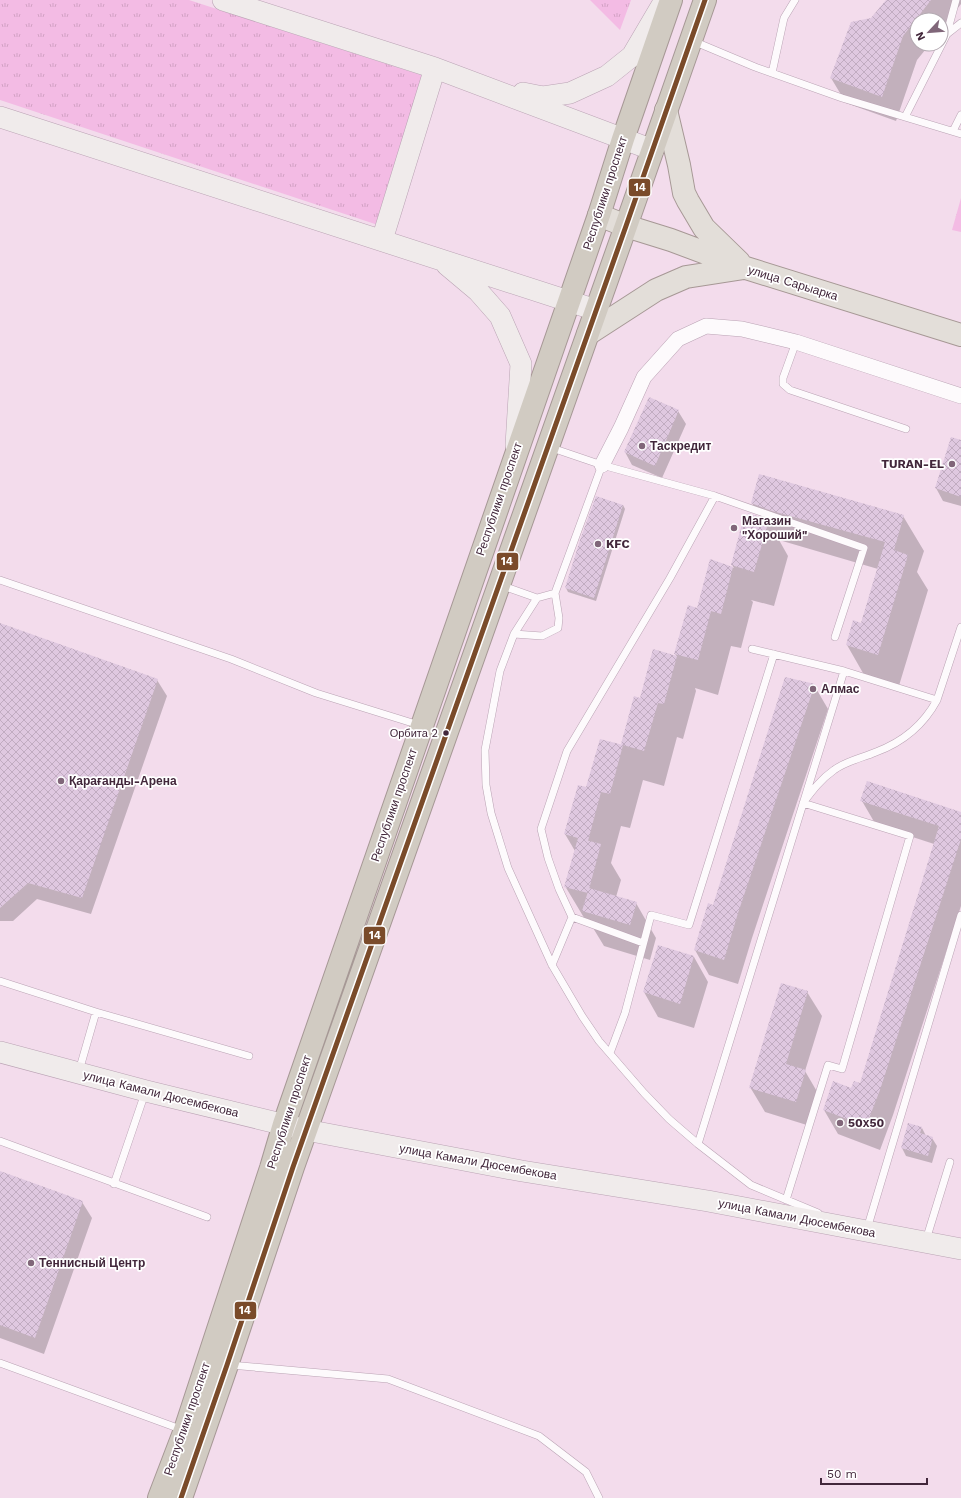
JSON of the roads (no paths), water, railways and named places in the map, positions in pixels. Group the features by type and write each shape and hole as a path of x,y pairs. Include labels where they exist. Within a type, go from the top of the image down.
{"highway":[{"name":"Республики проспект","path":"159,1498 185,1430 284,1124 515,453 599,215 623,139 671,0"},
{"name":"Республики проспект","path":"181,1498 228,1365 306,1130 705,0"}],"main road":[{"path":"223,0 435,68 653,150"},
{"path":"456,76 536,97 570,93 607,76 632,56 665,0"},
{"path":"382,240 435,68"},
{"path":"666,110 680,165 684,193 688,201 704,228 746,268"},
{"path":"0,118 569,300 596,310"},
{"name":"улица Сарыарка","path":"599,215 746,268 961,335"},
{"path":"441,259 478,291 500,316 521,364 515,453"},
{"path":"588,334 656,290 686,277 746,268"},
{"name":"улица Камали Дюсембекова","path":"0,1052 146,1091 306,1130 522,1171 708,1202 961,1249"}],"street":[{"path":"602,465 621,428 644,377 678,340 706,326 742,329 796,342 961,396"}],"lane":[{"path":"772,73 784,18 795,0"},
{"path":"949,26 956,0"},
{"path":"949,33 961,24"},
{"path":"691,40 772,73 842,98 961,134"},
{"path":"905,117 938,52"},
{"path":"953,131 961,115"},
{"path":"796,342 783,378 783,384 790,390 906,428"},
{"path":"548,447 602,465 715,496 864,548 835,637"},
{"path":"514,634 542,636 558,628 559,618 555,593 602,465"},
{"path":"643,944 572,917 559,890 548,858 542,829 567,751 670,578 715,496"},
{"path":"0,580 231,659 316,694 421,726"},
{"path":"499,585 537,598 555,593"},
{"path":"537,598 514,634 500,671 486,750 486,784 491,813 508,868 552,965 582,1016 599,1041 644,1093 669,1119 698,1144 751,1185 866,1231 961,915"},
{"path":"803,803 820,781 835,769 899,741 918,727 930,713 937,700 961,627"},
{"path":"752,648 844,670 937,700"},
{"path":"610,1053 625,1013 651,915 689,925 774,654"},
{"path":"698,1144 844,670"},
{"path":"786,1200 828,1065 842,1069 910,836 803,803"},
{"path":"552,965 572,917"},
{"path":"0,981 96,1012 249,1056"},
{"path":"78,1073 96,1012"},
{"path":"114,1184 146,1091"},
{"path":"0,1141 207,1217"},
{"path":"925,1242 950,1162"},
{"path":"0,1363 185,1430"},
{"path":"228,1365 388,1379 538,1436 586,1472 599,1498"}],"place":[{"name":"Таскредит","path":"642,446"},
{"name":"TURAN-EL","path":"952,464"},
{"name":"Магазин \"Хороший\"","path":"734,528"},
{"name":"KFC","path":"598,544"},
{"name":"Алмас","path":"813,689"},
{"name":"Орбита 2","path":"446,733"},
{"name":"Қарағанды-Арена","path":"61,781"},
{"name":"50х50","path":"840,1123"},
{"name":"Теннисный Центр","path":"31,1263"}]}
